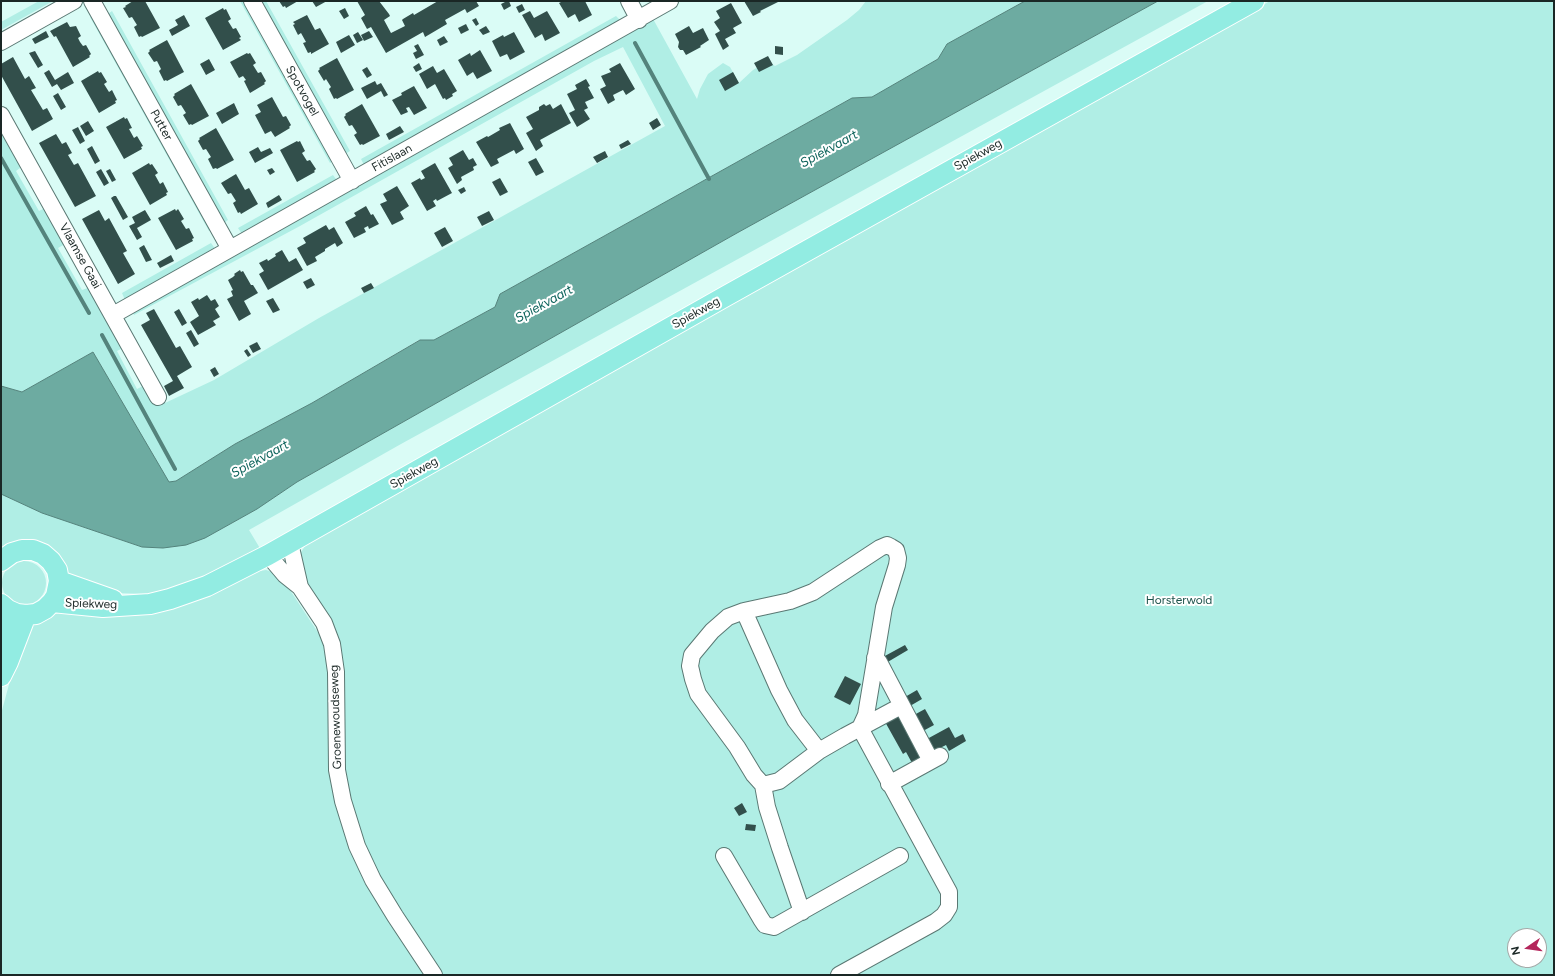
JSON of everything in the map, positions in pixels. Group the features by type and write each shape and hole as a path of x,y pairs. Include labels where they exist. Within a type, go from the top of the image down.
{"main road":[{"name":"Spiekweg","path":"52,602 103,607 150,604 190,593 207,586 290,543 726,296 1254,1"},
{"path":"1,561 12,552 33,550 43,554 51,561 56,570 59,581 58,588 52,602 45,609 36,614 12,610"},
{"name":"Spiekweg","path":"59,581 129,605"},
{"path":"1,649 12,610"},
{"path":"1,676 8,662 12,610"}],"street":[{"path":"1,42 74,1"},
{"name":"Putter","path":"92,1 230,250"},
{"name":"Spotvogel","path":"252,1 352,181"},
{"path":"629,1 639,20"},
{"name":"Fitislaan","path":"112,315 639,20 670,1"},
{"name":"Vlaamse Gaai","path":"1,114 158,397"},
{"name":"Groenewoudseweg","path":"290,543 300,587"},
{"path":"802,912 767,806 763,785 754,775 737,747 698,694 690,666 692,655 712,631 728,617 744,610 790,601 813,592 886,545 896,550 898,565 884,606 866,715 860,728"},
{"name":"Groenewoudseweg","path":"268,555 285,575 300,587 324,623 332,644 336,672 337,770 343,801 357,846 373,880 434,975"},
{"path":"744,610 779,690 795,720 819,751"},
{"path":"875,658 879,662 901,706 936,758 889,784"},
{"path":"763,785 779,780 819,751 901,706"},
{"path":"839,975 935,922 944,915 949,907 949,892 889,784 860,728"},
{"path":"724,856 765,925 774,927 900,856"}],"green space":[{"path":"39,1 53,1 1,30 1,22"},
{"path":"240,1 247,1 336,159 330,163"},
{"path":"259,1 266,1 350,151 345,154"},
{"path":"866,1 1025,1 947,44 938,59 872,97 852,98 500,294 495,307 434,340 419,340 312,403 235,444 176,481 169,483 93,352 22,392 1,386 1,132 4,130 24,165 16,171 39,211 47,207 67,243 58,248 82,290 93,286 127,346 117,351 137,389 147,384 157,402 165,403 214,380 319,318 665,126 623,47 594,61 300,226 134,315 132,310 652,17 697,99 700,89 708,74 723,63 730,67 739,83 753,70 768,61 775,66 797,55 847,20 859,10"},
{"path":"1158,1 1208,1 401,444 249,530 261,550 182,588 149,594 113,593 66,576 51,554 1,553 1,494 42,513 142,547 205,538 257,509 297,482 737,233"},
{"name":"Horsterwold","path":"1270,1 1554,1 1554,975 1,975 1,714 14,666 29,623 54,608 173,608 203,598 254,572 266,570 276,573 286,584 319,634 330,627 302,573 300,554 308,541"},
{"path":"112,11 228,220 224,223 108,14"},
{"path":"94,15 214,227 209,231 90,17"},
{"path":"616,16 621,21 364,165 361,159"},
{"path":"333,175 338,182 242,234 238,228"},
{"path":"211,243 216,250 125,300 122,293"},
{"path":"20,561 28,561 33,562 40,567 45,574 45,592 40,599 33,604 20,605 12,602 5,595 2,587 2,579 5,571 12,564"}],"water":[{"name":"Spiekvaart","path":"1025,1 1158,1 737,233 297,482 257,509 205,538 186,545 163,548 142,547 42,513 1,494 1,386 22,392 93,352 169,482 176,481 235,444 312,403 420,340 434,340 495,307 500,294 852,98 872,97 938,59 947,44"}],"building":[{"path":"133,1 145,1 160,28 139,37 134,27 137,25 132,17 129,18 123,8"},
{"path":"279,1 298,1 286,8 285,6 283,7"},
{"path":"312,1 327,1 316,7"},
{"path":"357,1 379,1 390,16 384,20 391,33 405,26 402,20 403,19 413,13 414,15 438,1 476,1 479,6 467,13 465,9 445,20 447,24 425,37 423,32 386,53 371,27 367,29 361,18 365,15"},
{"path":"509,1 511,6 504,10 501,4"},
{"path":"563,1 585,1 592,15 579,22 575,14 568,18 559,3"},
{"path":"744,1 780,1 753,16"},
{"path":"731,3 742,23 733,28 736,33 725,39 729,46 723,50 715,34 720,31 714,22 720,18 716,11"},
{"path":"522,4 525,10 519,13 516,7"},
{"path":"223,8 224,10 226,9 231,19 228,21 233,29 236,28 241,40 223,50 205,18"},
{"path":"345,8 349,16 344,19 339,11"},
{"path":"530,11 534,18 547,11 560,33 545,41 542,34 535,38 522,15"},
{"path":"184,15 190,26 172,36 169,30 178,25 175,20"},
{"path":"307,15 315,30 320,28 329,44 311,54 311,52 308,53 303,43 306,42 301,33 298,35 293,25 295,24 293,22"},
{"path":"476,18 479,24 476,26 472,20"},
{"path":"67,22 70,27 76,26 81,36 78,38 80,42 83,46 86,45 91,54 89,56 90,57 73,67 56,36 54,37 50,31"},
{"path":"466,24 469,30 461,34 458,28"},
{"path":"486,26 490,32 483,35 479,30"},
{"path":"689,26 693,33 703,28 709,40 700,46 701,47 686,55 683,50 680,50 678,47 679,42 675,34"},
{"path":"46,31 49,37 35,44 32,39"},
{"path":"369,31 373,37 364,41 361,35"},
{"path":"358,32 363,40 357,43 353,35"},
{"path":"514,32 525,52 510,60 507,54 500,57 492,41 503,35 504,37"},
{"path":"349,35 355,45 341,53 336,42"},
{"path":"444,36 448,42 440,46 437,40"},
{"path":"167,40 184,72 167,81 164,81 159,71 161,69 157,61 154,62 148,53 150,51 149,50"},
{"path":"418,44 424,55 416,59 413,53 417,51 414,46"},
{"path":"775,46 783,47 783,55 775,54"},
{"path":"480,50 492,71 477,79 473,72 467,76 458,60 470,53 471,56"},
{"path":"35,51 43,65 38,68 29,53"},
{"path":"247,53 250,53 256,63 253,65 258,73 261,72 266,81 264,83 265,84 250,93 244,81 246,80 243,76 239,78 230,62"},
{"path":"768,56 773,65 759,72 754,63"},
{"path":"13,57 25,79 29,76 36,88 31,90 43,110 47,108 53,119 32,131 1,75 1,64"},
{"path":"337,58 354,90 337,99 334,99 329,89 331,87 326,79 324,81 318,71 320,69 319,68"},
{"path":"209,59 215,70 206,75 200,64"},
{"path":"419,63 422,69 416,72 413,67"},
{"path":"620,63 635,89 626,95 623,90 613,95 615,100 608,104 600,89 606,86 601,76 611,72 609,69"},
{"path":"433,66 437,73 444,69 457,91 452,94 453,96 446,100 445,98 443,99 435,84 427,89 419,74"},
{"path":"367,67 372,75 367,78 362,70"},
{"path":"49,70 55,80 68,72 74,83 61,90 57,84 52,87 44,73"},
{"path":"98,71 99,73 101,72 107,82 104,84 109,92 112,90 117,100 115,101 116,103 99,113 81,81"},
{"path":"733,72 739,83 725,91 719,80"},
{"path":"586,79 590,86 588,87 594,98 585,102 588,108 584,110 590,119 577,127 569,113 575,110 567,94 577,89 575,85"},
{"path":"375,81 377,85 381,83 388,95 384,97 381,91 367,99 361,88"},
{"path":"191,84 209,116 192,125 189,125 183,115 186,113 181,105 178,106 173,97 175,95 174,94"},
{"path":"414,86 427,108 414,115 409,107 406,108 408,112 401,115 392,100"},
{"path":"58,93 66,107 61,110 53,96"},
{"path":"272,97 283,117 286,116 291,125 289,127 290,128 275,137 271,131 265,134 255,115 261,112 257,105"},
{"path":"234,103 239,114 222,124 216,113"},
{"path":"362,104 380,136 363,145 360,145 354,135 357,133 352,125 349,126 344,117 346,115 345,114"},
{"path":"544,104 546,106 550,104 553,109 561,104 571,123 540,140 543,146 536,151 526,133 533,129 526,117 539,110 539,107"},
{"path":"124,117 125,119 127,118 132,128 129,129 134,138 137,136 143,146 141,147 142,149 124,159 106,127"},
{"path":"657,118 661,125 653,130 649,123"},
{"path":"88,121 94,131 86,136 80,126"},
{"path":"510,123 524,149 516,154 514,150 497,159 499,163 491,167 476,142 487,136 488,137 500,130 499,128"},
{"path":"400,126 404,132 389,140 386,134"},
{"path":"78,127 85,141 80,144 72,130"},
{"path":"216,128 234,160 217,169 213,169 208,159 211,157 206,149 203,150 198,141 200,139 199,138"},
{"path":"56,134 62,144 66,142 72,153 68,155 74,165 78,163 96,196 75,207 39,143"},
{"path":"628,140 631,144 621,149 619,145"},
{"path":"297,141 300,141 305,151 302,153 307,161 310,160 316,169 314,171 315,172 297,182 280,150"},
{"path":"92,146 100,161 95,164 87,149"},
{"path":"258,147 261,152 270,148 273,153 255,163 249,152"},
{"path":"463,150 469,160 473,158 477,165 473,167 474,170 461,177 462,180 457,184 448,168 453,165 449,158"},
{"path":"605,151 608,157 597,163 593,157"},
{"path":"536,158 544,172 536,176 528,162"},
{"path":"149,163 150,165 152,164 158,173 155,175 160,184 163,182 168,192 166,193 167,195 150,205 132,173"},
{"path":"435,163 452,193 437,201 436,199 433,201 436,206 427,211 411,183 420,178 421,180 425,178 421,171"},
{"path":"272,168 275,172 270,175 267,170"},
{"path":"101,169 109,183 104,186 96,172"},
{"path":"110,169 116,180 112,182 106,171"},
{"path":"236,174 245,190 249,188 258,204 241,214 240,212 238,213 233,203 236,201 231,193 228,194 221,183"},
{"path":"500,178 508,192 500,196 492,182"},
{"path":"397,186 409,206 400,212 404,219 392,225 380,204 387,201 383,194"},
{"path":"464,187 466,191 461,194 458,190"},
{"path":"279,195 282,200 268,208 266,203"},
{"path":"116,196 128,217 123,220 111,198"},
{"path":"366,206 371,215 373,214 379,224 369,229 368,226 364,228 366,232 354,238 345,222 356,216 354,213"},
{"path":"175,209 176,211 178,209 184,219 181,221 186,229 189,228 194,238 192,239 193,241 176,250 158,218"},
{"path":"99,210 105,221 109,218 127,251 123,253 135,274 118,284 82,219"},
{"path":"145,210 151,220 137,228 142,237 137,240 129,226 135,223 132,217"},
{"path":"489,211 494,220 482,226 477,217"},
{"path":"326,225 329,230 334,227 343,243 337,247 335,243 325,249 325,251 315,257 317,261 307,266 297,248 306,243 303,238"},
{"path":"445,227 453,241 442,247 434,233"},
{"path":"144,245 152,260 146,262 139,248"},
{"path":"282,250 289,262 296,258 303,270 268,290 259,274 264,271 259,263 267,259 268,261"},
{"path":"171,255 174,261 160,268 157,263"},
{"path":"240,270 241,272 243,271 251,285 253,285 258,293 244,301 251,314 239,321 227,299 233,296 231,291 233,290 228,280"},
{"path":"311,278 315,285 307,289 303,282"},
{"path":"371,283 374,288 364,293 361,288"},
{"path":"207,295 211,301 215,299 219,306 215,309 220,317 213,321 216,325 198,335 190,322 199,316 191,302 198,298 199,300"},
{"path":"273,298 280,310 273,313 266,301"},
{"path":"154,309 176,348 180,346 192,367 177,376 184,388 169,396 164,386 173,381 141,325 150,320 146,313"},
{"path":"179,309 187,323 182,326 174,312"},
{"path":"191,330 199,344 194,347 186,333"},
{"path":"257,342 261,349 253,353 249,346"},
{"path":"247,349 251,355 248,357 244,351"},
{"path":"215,367 219,374 214,377 210,370"},
{"path":"905,645 908,650 886,663 883,657"},
{"path":"845,676 861,684 850,705 834,697"},
{"path":"917,690 922,699 910,706 905,697"},
{"path":"925,709 934,725 923,731 914,715"},
{"path":"897,713 922,758 912,763 906,752 903,754 884,720"},
{"path":"949,727 955,738 963,734 966,741 949,751 946,745 934,751 927,739"},
{"path":"742,803 747,812 739,816 734,808"},
{"path":"746,824 756,825 755,831 745,830"}],"waterway":[{"path":"635,43 709,179"},
{"path":"1,158 89,313"},
{"path":"102,335 175,469"}]}
